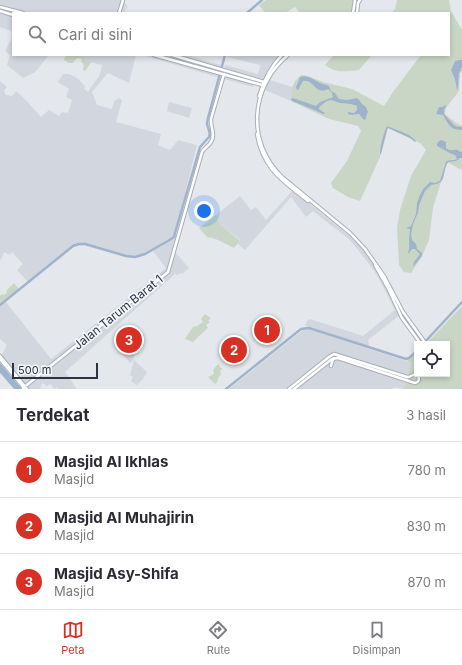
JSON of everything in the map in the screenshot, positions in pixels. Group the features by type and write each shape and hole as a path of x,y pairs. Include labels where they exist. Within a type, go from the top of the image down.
{"main road":[{"path":"119,12 123,0"},
{"path":"353,12 355,0"},
{"path":"357,12 358,3 360,0"},
{"path":"0,6 20,12"},
{"path":"0,11 12,15"},
{"path":"158,56 264,85"},
{"path":"176,56 258,80 264,85"},
{"path":"281,56 268,72 256,113 255,122 260,149 272,171 366,249 378,267 403,312 424,341"},
{"path":"264,85 275,68 287,56"},
{"path":"199,67 200,63"},
{"name":"Jalan Tarum Barat 1","path":"25,388 35,378 168,272 202,152 213,139 211,119 223,74"},
{"path":"257,84 259,83 258,80"},
{"path":"352,236 372,261 387,285 402,318 419,341"},
{"path":"289,389 334,354 409,377 414,377 417,381 415,383"},
{"path":"0,357 25,388"},
{"path":"331,366 335,358"},
{"path":"294,389 335,358 415,383"},
{"path":"409,377 414,374"},
{"path":"415,383 418,382 418,377"}],"shaded area":[{"path":"0,0 122,0 128,6 125,11 126,12 12,12 12,32 0,27"},
{"path":"12,36 12,56 48,56 35,72 23,78 7,65 10,55 5,51"},
{"path":"81,56 136,56 129,83 108,73 92,92 97,105 112,109 114,101 119,98 122,100 116,122 161,134 158,145 170,150 178,140 197,145 174,237 139,257 130,257 85,244 79,244 72,247 28,282 17,270 23,264 12,252 10,255 4,252 0,260 0,81 7,87 4,91 6,95 12,96 16,91 41,117 49,110 59,116 62,112 68,113 72,100 66,97 69,89 58,82 63,74 69,74 77,78 85,86 84,89 88,92 99,76 102,65 85,61"},
{"path":"145,56 190,56 221,65 217,77"},
{"path":"290,56 276,70 270,80 292,87 291,101 265,90 259,85 254,84 253,87 221,78 225,65 258,74 260,68 260,65 227,57"},
{"path":"169,102 192,108 189,118 167,111"},
{"path":"293,190 363,249 377,269 401,314 368,340 369,346 305,326 307,321 310,319 363,336 395,310 378,277 350,240 313,211 306,217 291,197 245,250 238,244 240,240 221,225 216,215 240,196 251,210 256,207 266,220"},
{"path":"176,238 173,251 189,268 182,274 175,274 65,372 77,389 58,389 57,387 55,389 50,384 47,386 42,383 40,389 27,389 1,357 7,345 0,339 0,305 6,302 51,359 166,268 153,251"},
{"path":"308,329 412,363 403,389 395,387 392,389 229,389 303,330"},
{"path":"126,338 131,344 134,342 137,346 133,360 130,363 116,346"},
{"path":"134,360 147,372 137,385 131,381 133,377 130,375"}],"green space":[{"path":"266,0 353,0 352,12 299,12 295,7 287,12 264,12 259,5"},
{"path":"397,0 449,0 451,11 462,30 462,71 460,74 459,91 446,108 445,114 462,126 462,170 447,162 433,208 429,240 422,256 411,273 404,272 399,265 397,228 400,210 411,176 426,150 420,143 388,128 380,157 360,201 348,197 333,188 331,183 347,161 361,131 358,126 329,119 291,101 293,86 295,81 301,75 352,89 384,106 420,56 450,56 450,12 392,12 395,9"},
{"path":"81,56 84,57 85,61 91,62 85,71 83,70 83,63 81,62 82,59 77,58 73,63 67,63 68,62 64,60 65,57"},
{"path":"333,56 371,56 359,70 337,71 325,65"},
{"path":"216,215 221,225 240,241 234,248 218,240 210,237 208,238 199,228"},
{"path":"14,283 19,289 0,305 0,296 7,293 6,291"},
{"path":"462,306 462,389 403,389 412,363 407,361 414,355 414,377 450,377 450,341 429,341"},
{"path":"205,314 211,318 208,321 210,322 206,325 208,328 193,342 185,339 193,327 203,322 201,319"},
{"path":"218,364 222,369 217,380 218,381 215,384 208,377 214,374 213,370"}],"water":[{"path":"462,60 462,67 459,73 457,90 455,79 451,70 455,61"},
{"path":"304,76 329,86 331,91 335,93 339,99 347,100 357,98 366,107 368,112 366,119 364,120 359,114 348,114 348,112 354,113 357,110 357,106 353,104 340,103 332,100 327,101 319,108 325,113 323,114 292,101 291,99 293,98 316,106 320,102 333,97 332,93 328,89 324,91 317,89 307,81 303,81 297,90 296,87 300,77"},
{"path":"445,105 444,114 455,126 462,127 462,130 452,128 443,115 436,114 439,107 443,107"},
{"path":"387,126 408,134 416,142 388,128 380,154 382,139"},
{"path":"441,140 446,142 446,148 462,152 462,158 456,161 448,162 442,180 436,184 431,185 425,191 413,224 411,235 412,240 416,244 417,249 422,253 422,256 413,267 414,262 420,254 415,249 412,249 408,253 410,229 406,228 411,226 416,214 417,203 423,189 430,182 435,183 440,181 446,162 457,159 455,155 437,146 438,142"},
{"path":"0,363 22,389 14,389 0,373"}],"waterway":[{"path":"248,12 262,0"},
{"path":"0,305 73,246 85,244 126,256 135,257 145,254 174,237 200,147 210,134 207,124 208,118 225,56"},
{"path":"426,341 462,302"},
{"path":"226,389 301,329 309,328 406,359 414,354"}],"place":[{"name":"Masjid Al Ikhlas","path":"267,330"},
{"name":"Masjid Asy-Shifa","path":"129,340"},
{"name":"Masjid Al Muhajirin","path":"234,350"}]}
